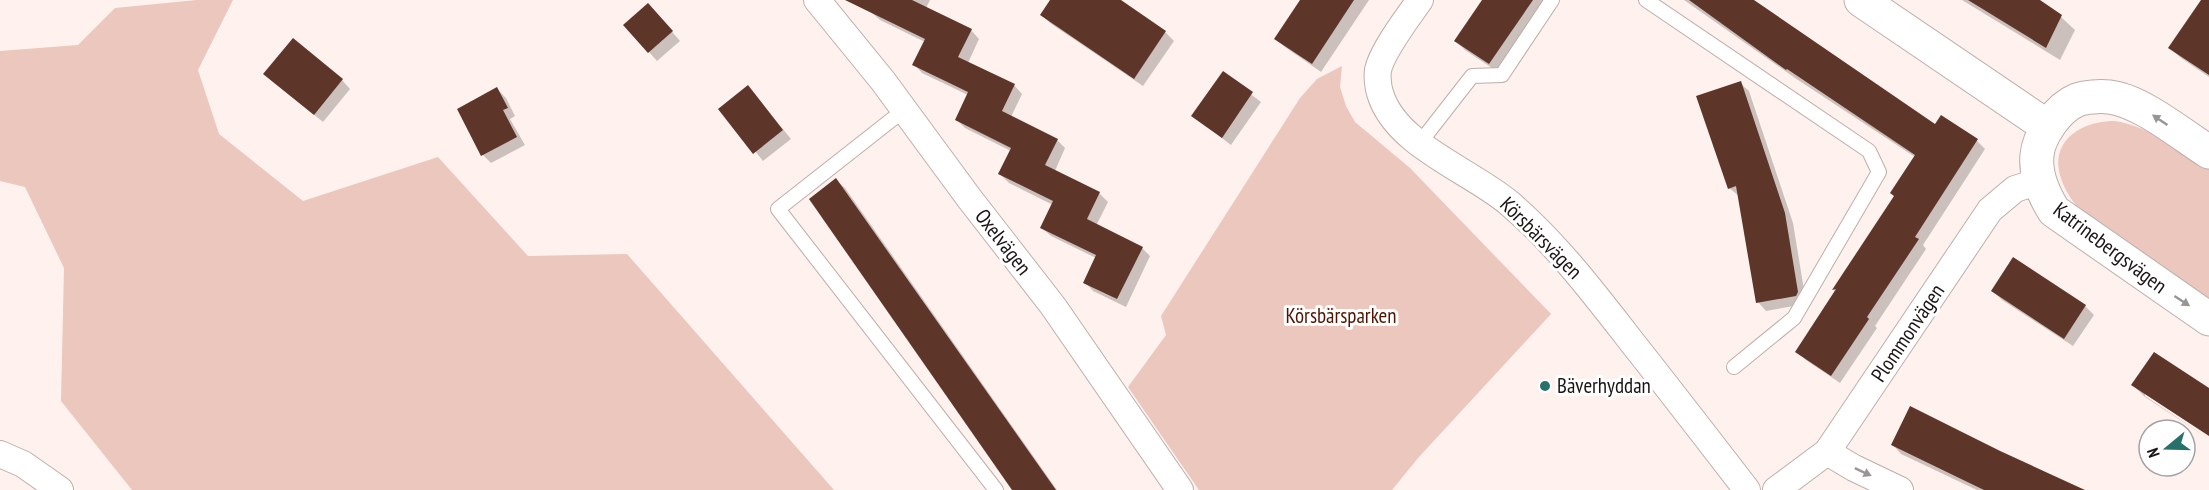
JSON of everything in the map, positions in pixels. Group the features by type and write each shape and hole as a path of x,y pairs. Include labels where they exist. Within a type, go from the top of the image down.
{"street":[{"name":"Oxelvägen","path":"817,0 1053,306 1180,490"},
{"name":"Körsbärsvägen","path":"1420,0 1385,53 1377,71 1380,92 1386,106 1400,126 1419,144 1491,188 1547,238 1582,278 1747,490"},
{"path":"1861,0 2048,127"},
{"name":"Katrinebergsvägen","path":"2209,152 2141,107 2126,100 2108,96 2078,100 2065,107 2048,127 2038,145 2037,157 2044,196 2054,211 2209,319"},
{"name":"Plommonvägen","path":"1776,490 1827,452 1990,210 2015,189 2040,181"},
{"path":"1827,452 1900,490"},
{"path":"0,454 23,464 60,490"}],"lane":[{"path":"1419,144 1472,76 1502,75 1552,0"},
{"path":"1646,0 1869,151 1879,172 1794,318 1734,367"},
{"path":"904,110 778,209 996,490"}],"green space":[{"path":"197,0 233,0 198,70 219,134 303,201 438,157 528,256 627,254 834,490 132,490 61,401 64,268 25,187 0,181 0,51 78,45 115,8"},
{"name":"Körsbärsparken","path":"1342,66 1340,87 1346,106 1355,122 1410,168 1551,314 1418,458 1392,490 1199,490 1128,387 1166,335 1161,316 1300,98 1317,79"},
{"path":"2115,121 2153,134 2209,169 2209,302 2093,223 2078,208 2067,192 2058,163 2063,145 2079,129 2100,122"}],"building":[{"path":"845,0 912,0 972,29 958,57 1015,84 1002,111 1058,139 1045,165 1100,192 1087,219 1143,247 1117,299 1083,283 1096,255 1040,228 1053,201 998,174 1011,148 955,120 968,92 912,65 925,39"},
{"path":"1050,0 1121,0 1166,31 1134,79 1040,15"},
{"path":"1300,0 1354,0 1312,64 1274,39"},
{"path":"1482,0 1533,0 1489,64 1454,41"},
{"path":"1689,0 1754,0 1935,124 1941,115 1978,139 1915,237 1919,239 1831,376 1795,352 1836,289 1832,290 1894,196 1890,193 1915,155 1786,70"},
{"path":"1968,0 2040,0 2062,15 2046,48"},
{"path":"2201,0 2209,0 2209,75 2168,48"},
{"path":"648,3 673,31 648,53 623,25"},
{"path":"293,38 343,79 314,115 263,74"},
{"path":"1223,71 1253,92 1222,138 1191,116"},
{"path":"1741,81 1785,213 1798,292 1796,296 1756,303 1736,186 1728,189 1696,96"},
{"path":"748,85 783,130 753,154 718,109"},
{"path":"497,87 508,108 503,110 517,137 481,156 457,109"},
{"path":"836,178 1056,490 1012,490 809,199"},
{"path":"2013,257 2086,305 2064,339 1991,291"},
{"path":"2154,352 2209,388 2209,436 2197,428 2197,418 2181,418 2131,385"},
{"path":"1910,406 2085,490 1984,490 1891,445"}],"place":[{"name":"Bäverhyddan","path":"1545,386"}]}
